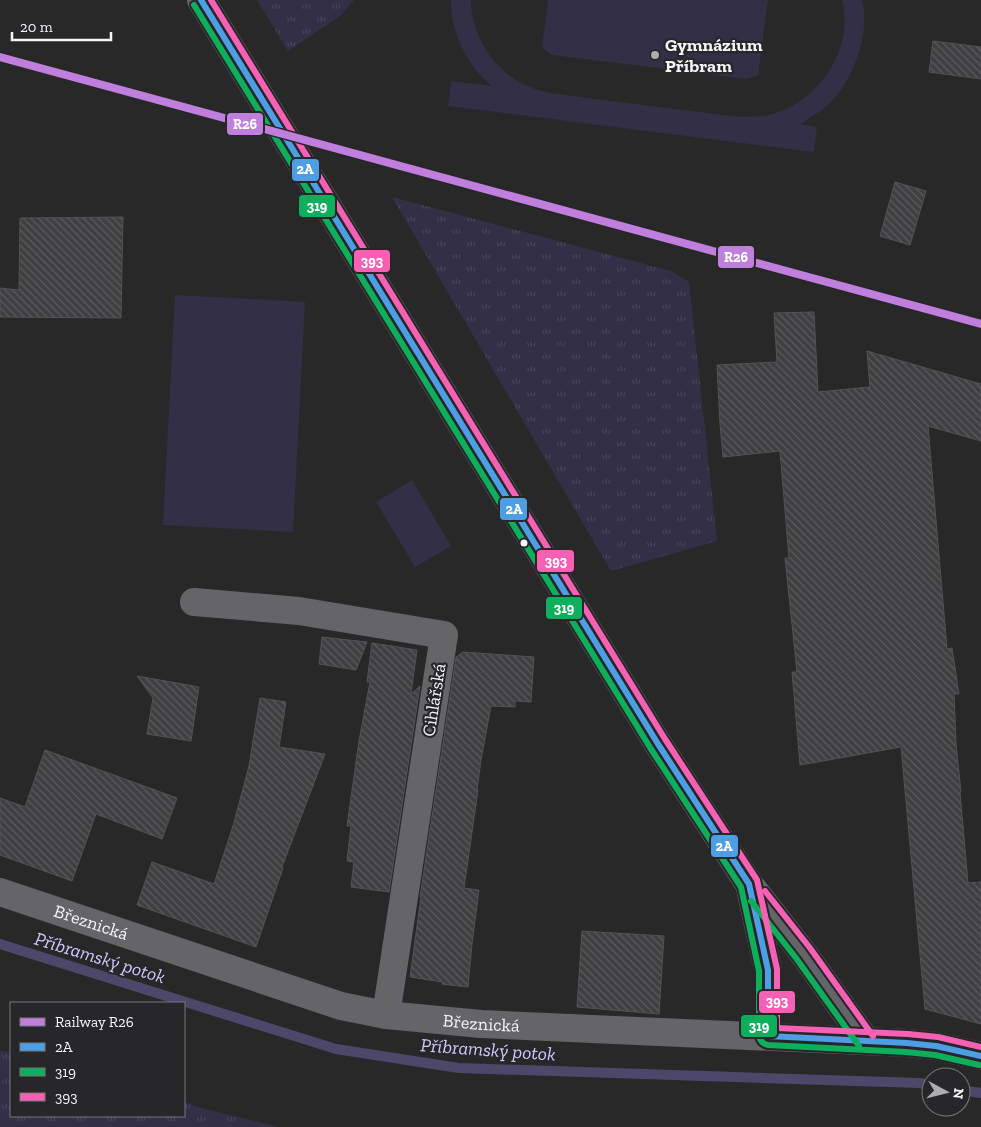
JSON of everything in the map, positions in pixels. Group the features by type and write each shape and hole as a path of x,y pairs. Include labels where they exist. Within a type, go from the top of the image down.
{"street":[{"path":"201,0 658,744 749,884 803,953 866,1041"},
{"name":"Cihlářská","path":"194,602 299,611 444,635 386,1015"},
{"path":"749,884 768,970 768,1036"},
{"name":"Březnická","path":"0,892 342,1006 386,1015 481,1024 907,1043 936,1046 981,1056"}],"green space":[{"path":"257,0 354,0 340,16 288,51"},
{"path":"451,0 471,0 475,27 496,64 518,81 532,88 549,93 736,116 769,115 787,109 817,87 829,72 838,55 845,19 842,0 862,0 864,25 860,50 844,85 829,104 800,124 817,127 814,152 448,106 451,81 491,86 480,75 463,50 455,30"},
{"path":"548,0 768,0 758,75 747,79 552,55 542,48"},
{"path":"392,197 671,271 689,282 717,541 611,571"},
{"path":"175,295 305,302 293,532 163,525"},
{"path":"412,480 451,546 415,567 376,502"},
{"path":"0,1051 10,1052 10,1117 185,1117 185,1102 278,1127 0,1127"}],"building":[{"path":"933,41 981,47 981,79 929,72"},
{"path":"895,182 926,191 910,245 880,236"},
{"path":"123,217 121,318 0,317 0,288 19,290 20,218"},
{"path":"814,312 818,392 870,387 867,351 981,384 981,441 928,426 947,649 952,648 959,694 954,694 956,744 968,883 981,882 981,1024 925,1009 901,747 800,765 792,672 797,672 785,558 789,558 780,451 723,457 717,365 777,362 774,313"},
{"path":"322,637 367,642 356,670 319,664"},
{"path":"372,643 417,650 411,694 420,686 389,892 351,887 354,862 347,861 351,826 347,826 359,741 370,682 367,682"},
{"path":"463,652 534,657 531,702 515,701 515,707 491,706 481,760 464,888 479,890 468,987 410,977 456,657"},
{"path":"137,676 199,687 191,741 147,734 153,698"},
{"path":"260,698 286,702 279,747 325,754 282,867 256,947 137,905 152,862 214,884 233,826 249,766"},
{"path":"45,750 177,798 162,839 96,814 72,881 0,855 0,798 25,807"},
{"path":"582,931 664,936 659,1014 577,1007"}],"waterway":[{"name":"Příbramský potok","path":"0,944 336,1049 459,1068 921,1083"},
{"name":"Příbramský potok","path":"971,1092 981,1093"}],"rail line":[{"name":"R26","path":"0,57 981,324"}],"transit line":[{"name":"2A","path":"201,0 658,744 749,884 768,970 768,1036"},
{"name":"393","path":"211,0 665,739 757,880 777,969 777,1028 908,1034 938,1037 981,1047"},
{"name":"319","path":"194,5 651,749 741,887 759,971 759,1036 761,1041 768,1045 935,1055 979,1065"},
{"name":"393","path":"765,891 810,948 873,1036"},
{"name":"319","path":"751,901 796,958 859,1046"},
{"name":"2A","path":"768,1036 907,1043 936,1046 981,1056"}],"place":[{"name":"Gymnázium Příbram","path":"655,55"}]}
